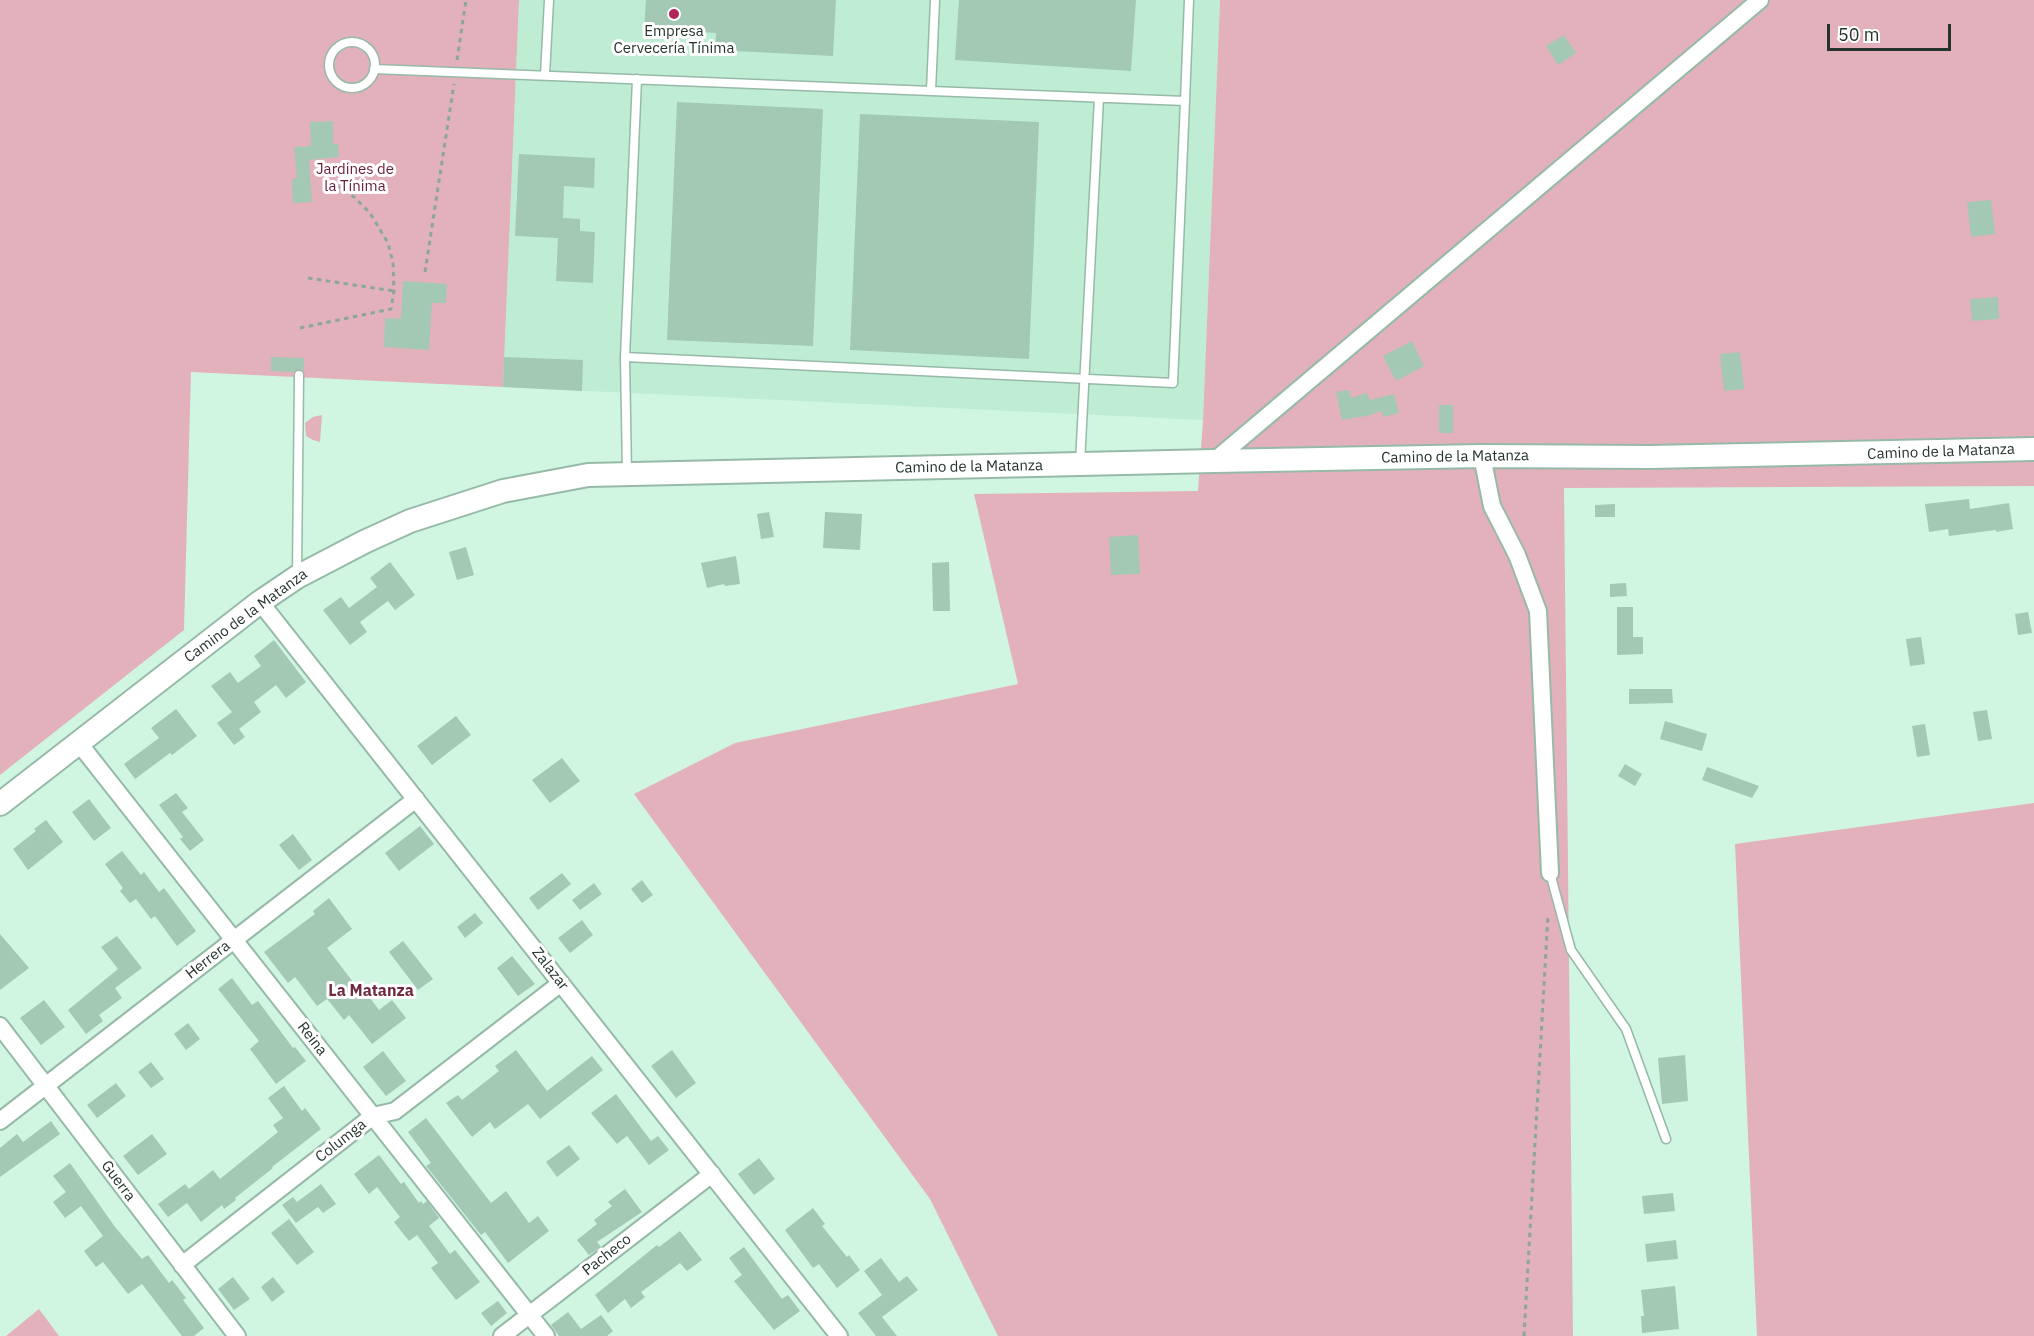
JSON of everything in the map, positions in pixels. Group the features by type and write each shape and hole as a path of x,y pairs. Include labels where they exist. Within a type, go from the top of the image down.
{"street":[{"path":"1214,460 1760,0"},
{"name":"Camino de la Matanza","path":"0,804 260,602 297,577 410,521 503,491 588,475 1214,460 1482,456 1650,457 2034,450"},
{"path":"1482,456 1492,506 1517,555 1538,611 1550,873"},
{"name":"Zalazar","path":"260,602 839,1336"},
{"name":"Reina","path":"78,742 546,1336"},
{"name":"Herrera","path":"0,1121 416,799"},
{"name":"Columga","path":"182,1265 373,1116 395,1111 561,983"},
{"name":"Guerra","path":"0,1026 237,1336"},
{"name":"Pacheco","path":"502,1336 712,1174"}],"lane":[{"path":"545,75 549,0"},
{"path":"931,91 935,0"},
{"path":"625,357 1173,383 1189,0"},
{"path":"355,42 368,49 374,61 374,69 367,82 352,88 338,82 332,76 329,61 341,45 355,42"},
{"path":"374,69 1185,101"},
{"path":"627,474 625,357 637,79"},
{"path":"1080,464 1099,98"},
{"path":"297,577 298,375"},
{"path":"1550,873 1571,950 1626,1029 1666,1139"}],"path":[{"path":"425,272 466,0"},
{"path":"300,328 391,309 394,291 393,263 388,243 370,213 354,197 328,181"},
{"path":"308,278 394,291"},
{"path":"1524,1336 1548,909"}],"shaded area":[{"path":"519,0 1220,0 1203,420 503,387"}],"green space":[{"name":"Jardines de la Tínima","path":"0,0 519,0 503,387 191,372 184,630 0,775"},
{"path":"1220,0 2034,0 2034,486 1564,488 1573,1336 998,1336 930,1199 634,794 735,743 1018,684 974,494 1198,491 1203,420"},
{"path":"322,415 320,442 306,436 305,423 313,417"},
{"path":"2034,803 2034,1336 1757,1336 1735,844"},
{"path":"39,1309 59,1336 6,1336"}],"building":[{"path":"646,0 836,0 833,56 715,50 716,33 644,29"},
{"path":"959,0 1136,0 1131,71 955,60"},
{"path":"1564,35 1576,53 1558,65 1546,46"},
{"path":"677,102 823,109 813,346 667,340"},
{"path":"860,114 1039,122 1029,359 850,350"},
{"path":"333,121 333,144 338,144 339,157 309,160 312,202 293,203 292,179 297,178 294,147 311,146 310,122"},
{"path":"519,154 595,158 594,188 564,186 563,218 580,219 580,231 595,232 593,283 556,281 558,238 515,236"},
{"path":"1991,200 1995,234 1971,237 1967,202"},
{"path":"403,281 447,284 446,303 432,303 429,350 384,347 385,318 401,319"},
{"path":"1998,297 1999,319 1972,321 1970,299"},
{"path":"1412,341 1424,366 1396,381 1383,356"},
{"path":"1740,352 1744,389 1724,391 1720,354"},
{"path":"271,357 304,358 304,371 298,369 294,372 271,371"},
{"path":"504,357 583,360 582,391 503,387"},
{"path":"1349,390 1351,398 1367,393 1370,400 1394,394 1399,413 1383,417 1382,411 1364,417 1342,420 1336,392"},
{"path":"1439,405 1453,405 1453,433 1439,433"},
{"path":"1969,499 1970,509 2009,503 2013,529 1949,536 1948,529 1929,532 1925,504"},
{"path":"1615,504 1615,517 1595,517 1595,505"},
{"path":"769,512 774,537 761,539 757,514"},
{"path":"825,512 862,514 860,550 823,548"},
{"path":"1138,535 1140,574 1111,575 1109,537"},
{"path":"466,547 474,575 457,580 449,552"},
{"path":"736,556 740,584 725,586 724,584 707,588 701,563"},
{"path":"390,562 415,595 395,610 388,601 360,622 367,632 350,645 323,610 341,597 349,608 377,587 370,578"},
{"path":"949,562 950,611 933,611 932,563"},
{"path":"1626,583 1627,596 1610,597 1610,584"},
{"path":"1617,607 1633,607 1633,637 1643,637 1643,654 1617,655"},
{"path":"2028,612 2032,633 2018,635 2015,614"},
{"path":"1921,637 1925,664 1910,666 1906,639"},
{"path":"274,640 306,682 286,698 276,685 254,702 261,712 239,729 245,737 234,745 217,723 232,712 211,686 230,672 238,683 261,666 254,656"},
{"path":"1629,689 1672,689 1673,703 1629,704"},
{"path":"176,709 197,736 135,779 124,764 159,738 151,728"},
{"path":"1987,710 1992,739 1978,741 1973,712"},
{"path":"456,716 471,735 432,765 417,746"},
{"path":"1665,721 1707,734 1702,751 1660,739"},
{"path":"1925,724 1930,755 1917,757 1912,726"},
{"path":"562,758 580,781 550,803 532,780"},
{"path":"1625,764 1642,774 1635,786 1618,776"},
{"path":"1707,767 1759,786 1752,798 1702,780"},
{"path":"176,793 188,808 182,812 204,840 190,851 180,839 183,837 159,805"},
{"path":"89,799 111,828 94,841 72,812"},
{"path":"46,820 63,842 28,870 13,849"},
{"path":"420,826 434,844 399,871 385,853"},
{"path":"293,834 312,860 299,870 279,845"},
{"path":"122,851 141,875 144,872 159,892 164,888 196,931 177,946 155,916 151,919 136,899 130,903 120,891 123,888 105,864"},
{"path":"562,873 571,884 538,910 529,898"},
{"path":"642,880 653,895 642,903 631,889"},
{"path":"594,883 602,894 580,910 572,900"},
{"path":"329,898 352,929 327,948 356,986 359,983 379,1010 392,1000 406,1018 372,1044 349,1015 344,1020 327,999 317,1006 295,977 288,983 264,952 315,914 313,911"},
{"path":"475,913 483,923 465,938 457,927"},
{"path":"582,920 593,935 570,953 558,938"},
{"path":"0,934 29,968 0,990"},
{"path":"117,936 142,968 115,988 122,998 99,1015 103,1021 86,1034 68,1010 118,969 101,947"},
{"path":"403,941 433,979 418,990 389,952"},
{"path":"512,956 535,984 518,996 497,968"},
{"path":"232,978 252,1005 258,1001 293,1048 295,1047 306,1061 276,1084 250,1049 259,1041 218,989"},
{"path":"44,1000 65,1027 41,1045 20,1018"},
{"path":"188,1023 200,1039 186,1050 174,1034"},
{"path":"516,1050 547,1091 592,1056 603,1070 540,1119 528,1104 495,1129 490,1122 472,1137 446,1103 458,1095 462,1100 499,1071 495,1066"},
{"path":"672,1050 696,1083 676,1098 651,1066"},
{"path":"383,1051 406,1081 386,1096 363,1067"},
{"path":"1685,1055 1688,1101 1662,1104 1658,1058"},
{"path":"151,1062 164,1079 151,1088 138,1072"},
{"path":"116,1083 126,1096 97,1118 87,1105"},
{"path":"284,1086 302,1111 305,1108 321,1129 272,1167 224,1209 222,1205 201,1222 187,1203 168,1217 158,1204 185,1184 189,1189 213,1170 220,1179 278,1132 273,1125 283,1118 268,1098"},
{"path":"616,1094 651,1141 658,1136 669,1150 649,1165 627,1136 617,1144 591,1113"},
{"path":"426,1118 491,1203 506,1191 529,1223 538,1216 549,1231 508,1263 485,1232 481,1235 426,1166 431,1163 408,1132"},
{"path":"51,1121 60,1134 0,1177 0,1148 17,1134 23,1142"},
{"path":"152,1134 167,1154 138,1175 123,1156"},
{"path":"569,1145 580,1159 557,1177 546,1162"},
{"path":"379,1155 401,1184 404,1182 419,1203 421,1201 423,1204 427,1201 439,1218 429,1226 450,1254 455,1250 480,1282 456,1300 431,1268 438,1263 417,1235 409,1241 394,1222 400,1217 377,1187 369,1194 354,1174"},
{"path":"759,1158 775,1179 754,1195 738,1174"},
{"path":"70,1163 115,1227 142,1259 148,1255 169,1283 172,1280 186,1298 183,1300 204,1328 194,1336 182,1336 142,1284 128,1294 103,1262 96,1267 84,1251 103,1236 81,1206 65,1218 53,1202 66,1192 53,1176"},
{"path":"321,1184 336,1204 323,1213 318,1207 296,1223 282,1205 293,1197 297,1202"},
{"path":"625,1189 642,1212 597,1242 601,1247 589,1255 577,1240 597,1224 594,1220 612,1206 608,1202"},
{"path":"1673,1193 1675,1211 1644,1214 1642,1196"},
{"path":"813,1208 825,1224 822,1226 860,1270 837,1288 819,1264 813,1268 785,1230"},
{"path":"289,1219 314,1252 297,1265 271,1233"},
{"path":"680,1231 702,1260 687,1271 680,1263 641,1292 645,1297 631,1308 625,1299 608,1313 595,1295 657,1245 659,1247"},
{"path":"1676,1240 1678,1259 1647,1262 1645,1244"},
{"path":"744,1247 782,1299 788,1295 800,1311 774,1330 734,1281 742,1275 729,1258"},
{"path":"881,1258 899,1282 907,1276 918,1290 882,1317 897,1336 876,1336 858,1313 882,1295 864,1271"},
{"path":"233,1277 250,1299 234,1310 218,1289"},
{"path":"273,1277 285,1292 272,1302 261,1287"},
{"path":"1675,1286 1679,1329 1642,1333 1641,1316 1644,1316 1641,1290"},
{"path":"498,1301 507,1313 491,1326 481,1313"},
{"path":"568,1312 581,1329 601,1315 613,1331 607,1336 559,1336 551,1325"}],"place":[{"name":"Empresa Cervecería Tínima","path":"674,14"}],"district":[{"name":"La Matanza","path":"371,991"}]}
